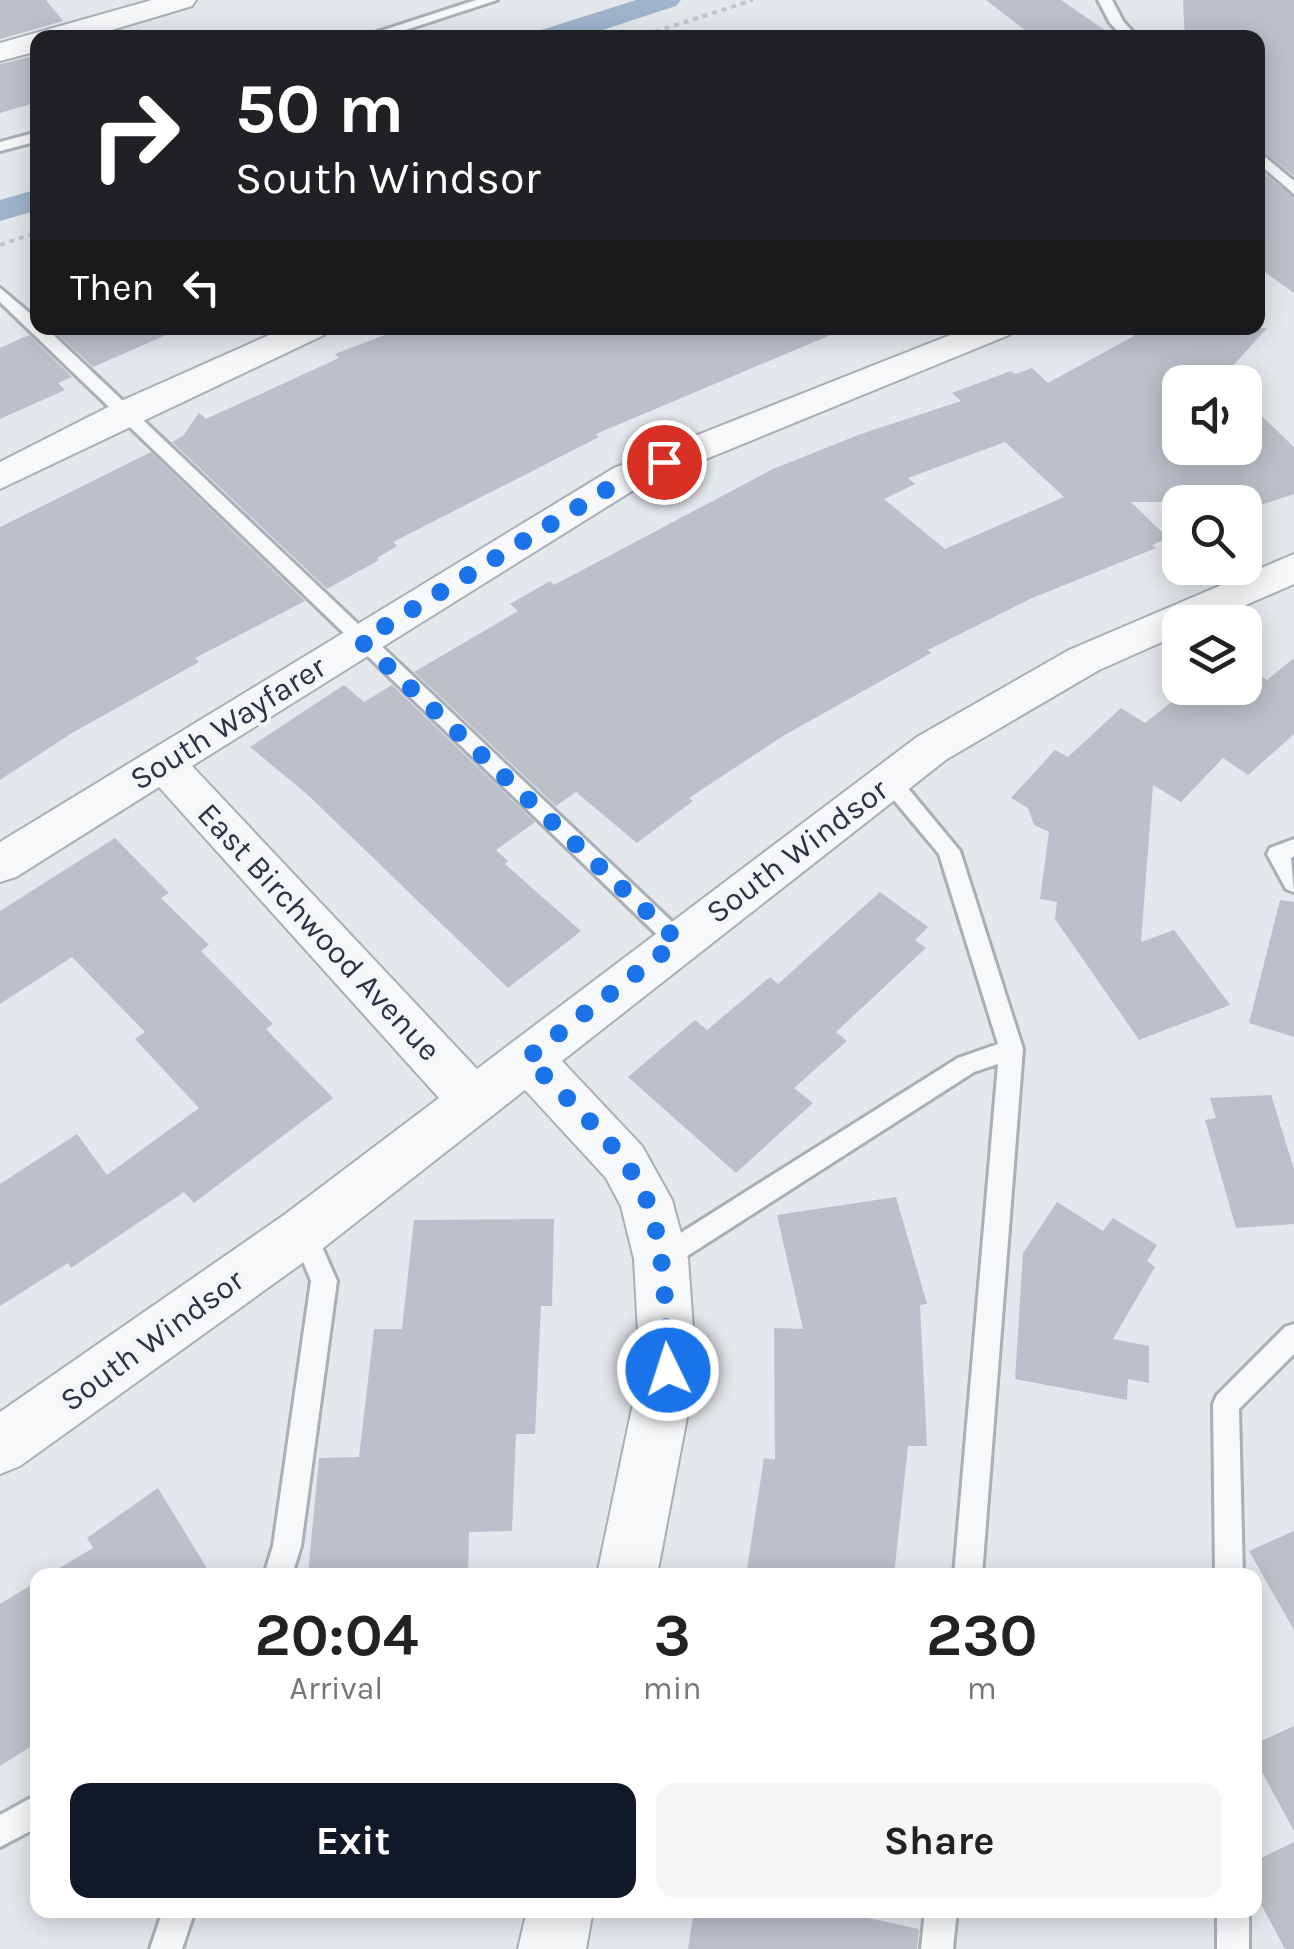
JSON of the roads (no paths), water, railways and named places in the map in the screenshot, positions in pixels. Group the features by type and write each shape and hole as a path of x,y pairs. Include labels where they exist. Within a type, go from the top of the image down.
{"street":[{"path":"79,30 182,0"},
{"path":"0,52 30,44"},
{"path":"0,477 125,413 297,335"},
{"name":"South Wayfarer","path":"0,864 627,477 980,335"},
{"name":"South Windsor","path":"0,1446 303,1232 932,748 1084,660 1294,568"},
{"name":"East Birchwood Avenue","path":"163,763 475,1102"},
{"path":"527,1058 624,1162 646,1200 662,1260 668,1370 628,1568"},
{"path":"552,1949 558,1918"}],"lane":[{"path":"392,30 490,0"},
{"path":"1105,0 1123,30"},
{"path":"0,148 30,139"},
{"path":"1265,162 1294,189"},
{"path":"0,294 30,323"},
{"path":"43,335 678,941"},
{"path":"890,781 950,852 1011,1049 969,1568"},
{"path":"1294,847 1278,854 1294,883"},
{"path":"662,1260 966,1066 1011,1049"},
{"path":"280,1568 287,1546 324,1282 303,1232"},
{"path":"1228,1568 1226,1404 1294,1336"},
{"path":"0,1832 30,1814"},
{"path":"166,1949 176,1918"},
{"path":"938,1949 940,1918"},
{"path":"1232,1918 1233,1949"}],"waterway":[{"path":"571,30 666,0"},
{"path":"0,211 30,202"}]}
